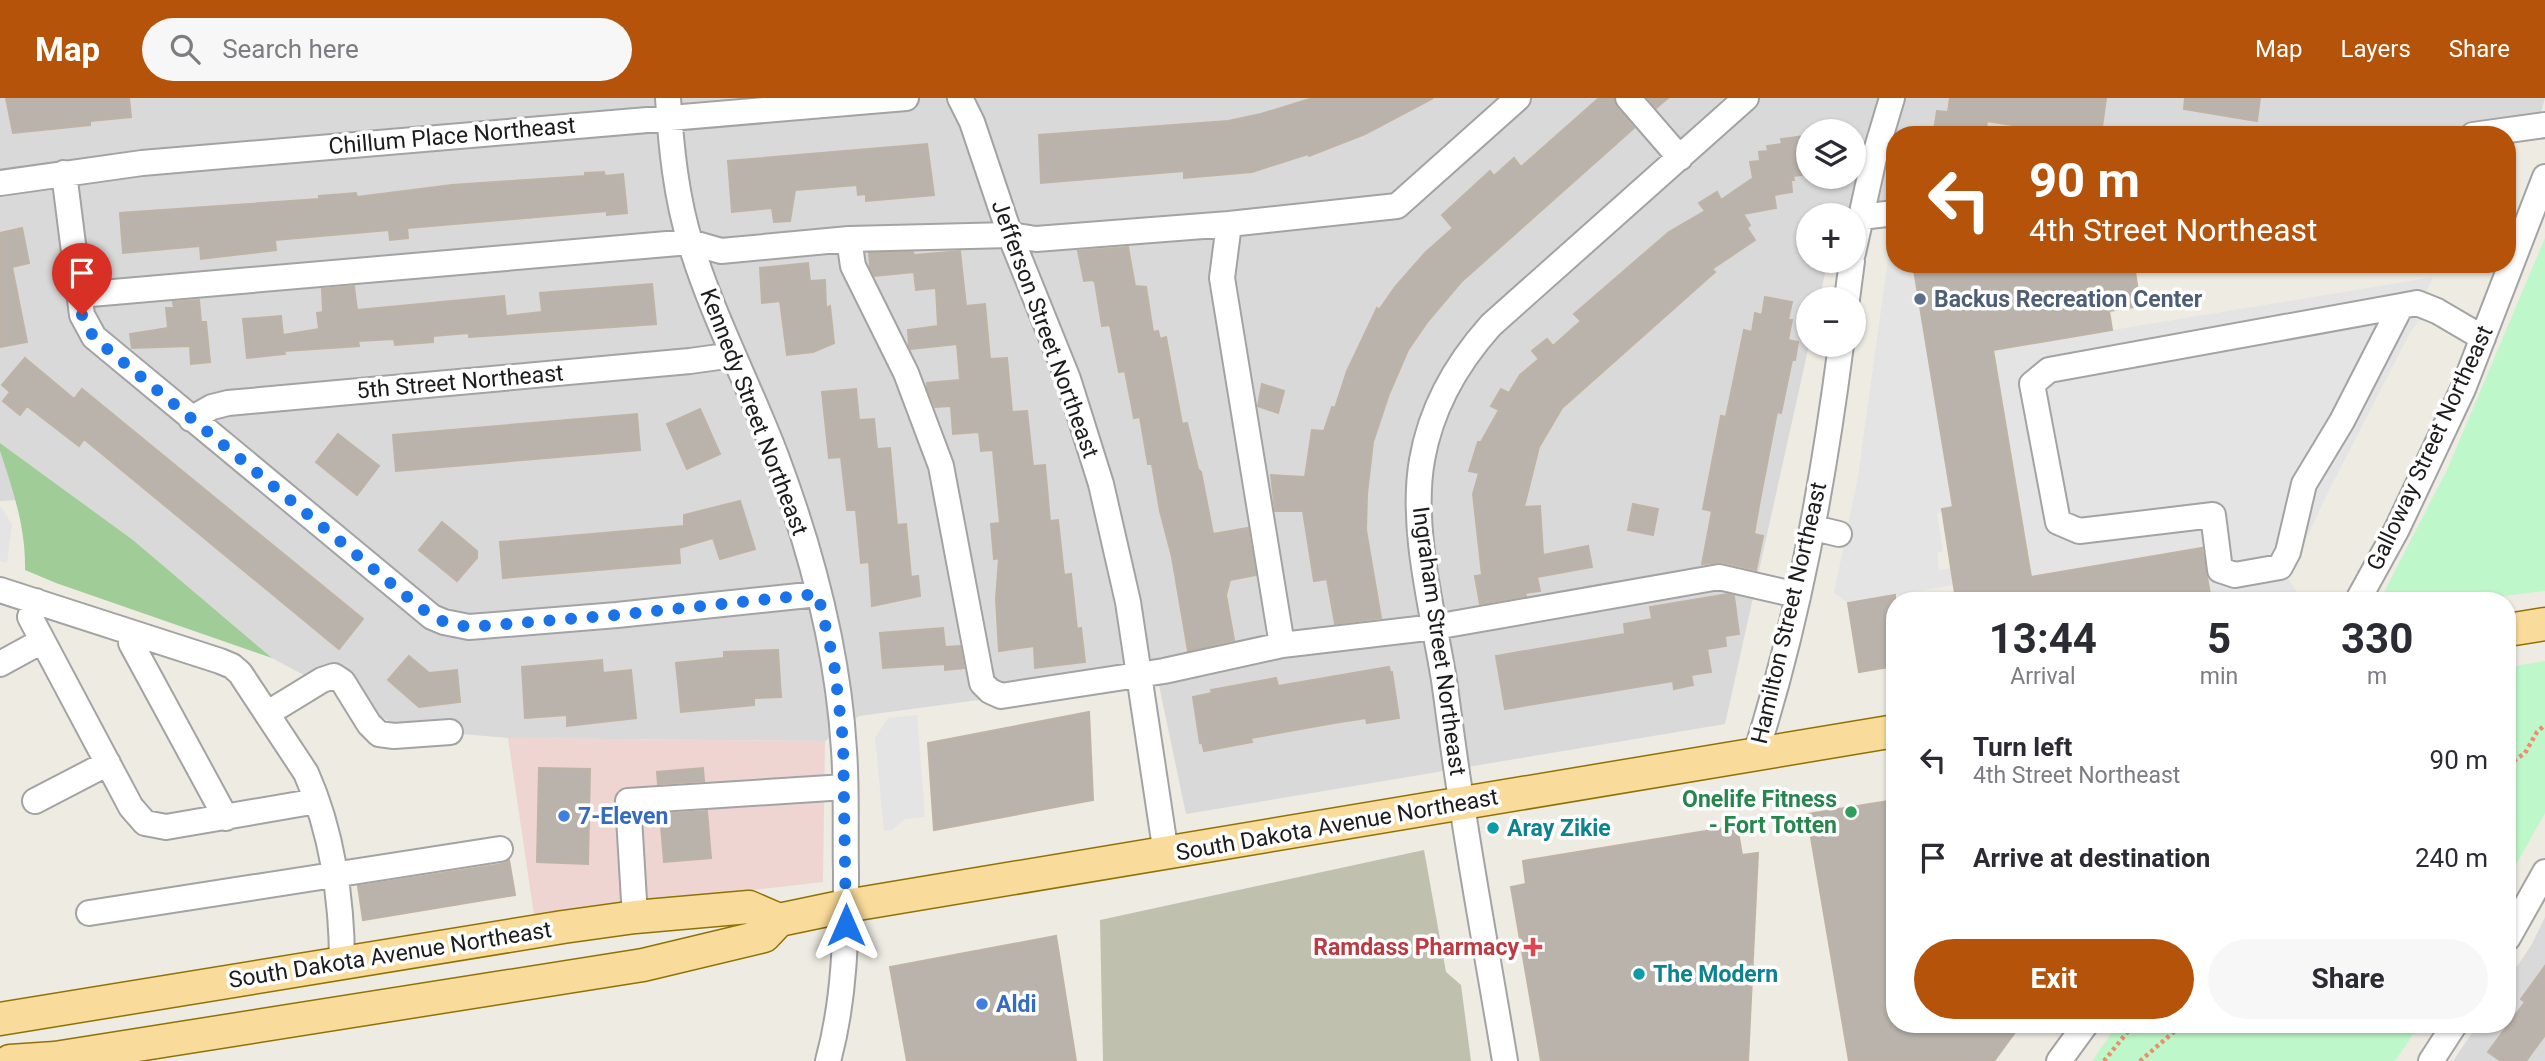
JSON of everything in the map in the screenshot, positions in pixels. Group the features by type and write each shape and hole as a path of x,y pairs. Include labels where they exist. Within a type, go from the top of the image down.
{"main road":[{"path":"2516,629 2545,624"},
{"name":"South Dakota Avenue Northeast","path":"10,1061 55,1058 643,965 764,936 779,920 846,906 1886,733"},
{"name":"South Dakota Avenue Northeast","path":"0,1019 635,917 749,907 779,920"}],"street":[{"name":"Chillum Place Northeast","path":"0,183 142,163 668,108 906,98"},
{"name":"Jefferson Street Northeast","path":"960,98 972,122 1010,236 1068,379 1091,449 1128,602 1166,854"},
{"path":"79,295 690,242 721,251 849,239 1010,236 1036,239 1229,224 1396,206 1518,98"},
{"path":"1628,98 1680,158"},
{"name":"Ingraham Street Northeast","path":"1505,1061 1461,804 1421,537 1421,468 1428,434 1448,386 1470,351 1491,325 1746,98"},
{"path":"1864,203 1892,98"},
{"name":"Kennedy Street Northeast","path":"668,108 678,184 690,242 775,455 800,527 818,594 838,696 845,787 846,906 842,992 828,1061"},
{"path":"2516,129 2545,125"},
{"path":"64,173 79,295 85,323 94,337 422,609 444,622 469,627 523,623 818,594"},
{"name":"Galloway Street Northeast","path":"2516,252 2545,177"},
{"path":"1866,216 1886,214"},
{"path":"1229,224 1222,278 1282,645"},
{"path":"849,239 853,266 906,373 941,466 982,683 990,691 1002,695 1138,674 1282,645 1435,627 1718,577 1797,595"},
{"name":"Galloway Street Northeast","path":"2362,592 2397,530 2463,389 2508,273"},
{"path":"2401,306 2342,421 2304,484 2288,552 2280,567 2235,575 2220,570 2213,515 2079,531 2058,522 2032,384 2049,370 2417,303 2437,311 2483,338"},
{"name":"5th Street Northeast","path":"191,419 212,407 228,403 733,355"},
{"name":"Hamilton Street Northeast","path":"1755,756 1767,719 1814,528 1839,357"},
{"path":"1814,528 1839,534"},
{"path":"0,590 232,666 240,673 306,773 317,801 334,874 342,939 342,963"},
{"path":"36,601 30,617 131,807 145,823 166,827 317,801"},
{"path":"133,634 131,643 226,818"},
{"path":"0,664 42,641"},
{"path":"268,713 322,680 334,676 343,682 369,724 379,734 394,736 450,732"},
{"path":"35,801 108,763"},
{"path":"635,917 628,801 845,787"},
{"path":"89,913 500,849"},
{"path":"2516,924 2545,872"},
{"path":"2059,1061 2079,1033"},
{"path":"2441,1058 2451,1033"}],"path":[{"path":"2516,759 2525,753 2537,732 2545,725"},
{"path":"2104,1061 2127,1033"},
{"path":"2140,1061 2173,1033"}],"shaded area":[{"path":"0,98 2545,98 2536,130 2516,133 2516,126 1886,126 1886,226 1866,231 1866,203 1796,203 1796,273 1825,273 1822,287 1796,287 1796,357 1806,357 1725,724 1186,814 1157,676 859,716 825,741 508,738 404,729 272,658 133,540 0,443"},
{"path":"1886,273 1914,273 1953,507 1937,513 1943,551 1937,553 1939,570 1963,566 1966,583 1913,592 1886,592 1886,597 1848,603 1834,593 1858,476"},
{"path":"2433,277 2425,296 2429,318 2419,321 2411,331 2328,492 2288,578 2297,592 2210,592 2202,548 2031,577 1993,350"},
{"path":"0,451 17,500 0,501"},
{"path":"0,506 12,524 7,563 0,561"},
{"path":"917,715 925,817 905,819 892,830 884,831 875,738 888,718"},
{"path":"508,738 825,741 823,882 534,915"},
{"path":"1424,850 1446,972 1461,985 1471,1061 1103,1061 1100,920"},
{"path":"2545,917 2545,1061 2453,1061 2472,1033 2516,1033 2516,968"}],"green space":[{"path":"2545,238 2545,591 2516,595 2516,592 2384,592 2447,470"},
{"path":"0,443 133,540 272,658 25,570 21,524"},
{"path":"2545,661 2545,813 2516,865 2516,666"},
{"path":"2112,1033 2414,1033 2395,1061 2092,1061"}],"building":[{"path":"6,98 129,98 131,117 90,121 90,125 13,133"},
{"path":"1313,98 1433,98 1365,134 1309,156 1308,154 1252,172 1184,178 1184,171 1041,183 1039,135 1228,121"},
{"path":"1599,98 1614,98 1617,108 1634,128 1461,282 1408,350 1389,394 1373,442 1367,494 1366,530 1381,618 1335,624 1327,579 1314,581 1303,511 1275,511 1271,475 1305,477 1312,430 1324,431 1347,371 1377,308 1379,310 1425,253 1453,228 1442,215 1490,171 1494,176 1514,158 1521,167"},
{"path":"1648,98 1668,98 1656,108"},
{"path":"1950,98 2106,98 2102,126 2019,126 1987,121 1986,126 1935,126 1937,111 1948,112"},
{"path":"2185,98 2260,98 2257,121 2184,109"},
{"path":"1796,137 1796,176 1791,180 1792,192 1774,195 1776,208 1743,214 1750,225 1747,228 1755,240 1712,269 1715,272 1562,408 1539,447 1524,507 1540,506 1543,555 1588,546 1592,567 1537,577 1540,591 1480,604 1475,576 1482,575 1473,494 1479,473 1469,471 1478,442 1481,442 1499,410 1491,406 1501,389 1509,393 1520,375 1539,359 1532,351 1547,339 1553,346 1581,321 1574,314 1669,232 1705,211 1699,203 1717,192 1721,200 1753,178 1750,162 1760,161 1759,152 1768,151 1767,146 1782,144 1781,139"},
{"path":"927,144 934,195 866,201 866,194 858,195 857,185 795,190 790,221 774,222 772,208 732,212 728,161"},
{"path":"604,172 605,176 623,174 627,213 607,215 607,211 407,228 408,238 390,240 389,230 275,240 276,250 201,259 200,246 123,253 120,213 319,199 319,196 356,193 357,197 452,185 585,176 585,173"},
{"path":"22,228 29,263 12,267 27,342 0,347 0,233"},
{"path":"1128,247 1135,286 1146,287 1153,332 1158,331 1160,339 1166,337 1182,424 1187,423 1201,472 1213,534 1248,528 1256,575 1230,580 1226,595 1234,640 1188,651 1172,557 1152,464 1148,464 1140,417 1134,418 1125,371 1119,372 1110,325 1102,326 1095,282 1084,281 1078,251"},
{"path":"960,251 966,306 985,304 990,359 1007,358 1012,412 1027,411 1033,466 1045,465 1050,521 1058,520 1064,575 1071,574 1077,629 1081,628 1085,662 1035,668 1034,646 999,651 996,599 999,558 994,559 991,524 1000,523 993,450 981,451 979,432 953,434 951,406 935,407 927,388 927,383 960,380 957,344 911,349 909,346 908,330 938,326 936,288 916,290 914,272 874,276 870,267 869,253 913,252 914,255"},
{"path":"808,263 810,281 825,280 826,308 830,306 834,343 813,352 787,355 780,301 762,303 760,268"},
{"path":"1914,273 2135,273 2140,306 2109,311 2112,330 1993,350 2031,577 2202,548 2210,592 1955,592 1942,509 1953,507"},
{"path":"652,284 656,324 469,337 469,333 433,336 433,342 395,345 394,339 358,341 359,346 284,351 285,354 247,358 243,319 281,316 283,335 319,329 317,313 323,312 322,289 354,286 357,310 504,296 506,316 542,312 540,293"},
{"path":"1765,297 1792,302 1788,340 1796,342 1796,354 1795,360 1792,360 1781,413 1777,412 1760,500 1754,534 1763,536 1756,570 1722,562 1702,564 1712,511 1703,509 1721,416 1726,417 1744,330 1752,332 1755,313 1762,315"},
{"path":"199,300 201,322 206,322 210,362 191,364 190,346 132,348 130,334 168,328 166,308 174,308 173,302"},
{"path":"25,358 74,399 82,389 363,619 339,649 84,439 79,446 27,406 20,415 3,401 10,392 2,385"},
{"path":"1262,384 1284,391 1278,413 1258,406"},
{"path":"856,389 859,420 874,419 877,449 890,448 897,525 906,524 911,577 918,576 920,596 872,606 869,562 861,563 856,510 847,510 841,457 829,458 822,392"},
{"path":"700,409 720,454 687,469 667,424"},
{"path":"637,414 640,450 396,471 393,435"},
{"path":"338,434 379,466 357,495 316,462"},
{"path":"740,501 755,549 720,559 713,538 679,548 680,563 503,578 500,542 684,526 684,515"},
{"path":"1633,504 1658,509 1653,535 1628,530"},
{"path":"442,522 477,551 477,558 457,581 419,550"},
{"path":"1728,594 1734,596 1739,634 1725,636 1726,646 1707,649 1711,672 1691,675 1693,685 1674,689 1673,681 1505,709 1496,656 1625,634 1624,624 1652,619 1650,607"},
{"path":"1886,597 1886,668 1859,672 1848,603"},
{"path":"943,628 945,647 960,646 964,668 945,670 945,664 883,668 880,633"},
{"path":"778,650 781,697 754,698 754,705 681,712 676,663 724,658 724,652"},
{"path":"409,656 429,673 457,670 460,702 419,707 388,680"},
{"path":"602,660 603,673 631,670 636,718 567,726 567,715 525,718 522,667"},
{"path":"1389,667 1399,718 1367,723 1366,718 1334,723 1251,738 1252,742 1204,751 1202,742 1200,743 1193,697 1212,693 1211,690 1276,678 1278,686"},
{"path":"1089,712 1093,800 934,830 928,743"},
{"name":"7-Eleven","path":"539,768 590,769 588,864 537,862"},
{"path":"703,768 704,781 658,784 657,772"},
{"name":"The Modern","path":"1886,801 1886,1033 2014,1033 1994,1061 1849,1061 1807,814"},
{"path":"707,811 711,858 664,862 660,814"},
{"name":"The Modern","path":"1737,826 1742,855 1758,853 1748,1061 1541,1061 1511,887 1526,884 1523,861"},
{"path":"509,860 515,895 363,920 358,886 502,864"},
{"name":"Aldi","path":"1056,936 1076,1061 907,1061 890,967"},
{"path":"2545,966 2545,1035 2526,1061 2501,1061 2488,1052 2502,1033 2516,1033 2516,1014 2525,1002 2521,999"}],"place":[{"name":"Backus Recreation Center","path":"1920,299"},
{"name":"Onelife Fitness - Fort Totten","path":"1851,812"},
{"name":"7-Eleven","path":"564,816"},
{"name":"Aray Zikie","path":"1493,828"},
{"name":"Ramdass Pharmacy","path":"1533,947"},
{"name":"The Modern","path":"1639,974"},
{"name":"Aldi","path":"982,1004"}],"route":[{"path":"82,315 89,331 100,343 422,609 444,622 469,627 523,623 818,594 834,663 843,740 846,925"}]}
